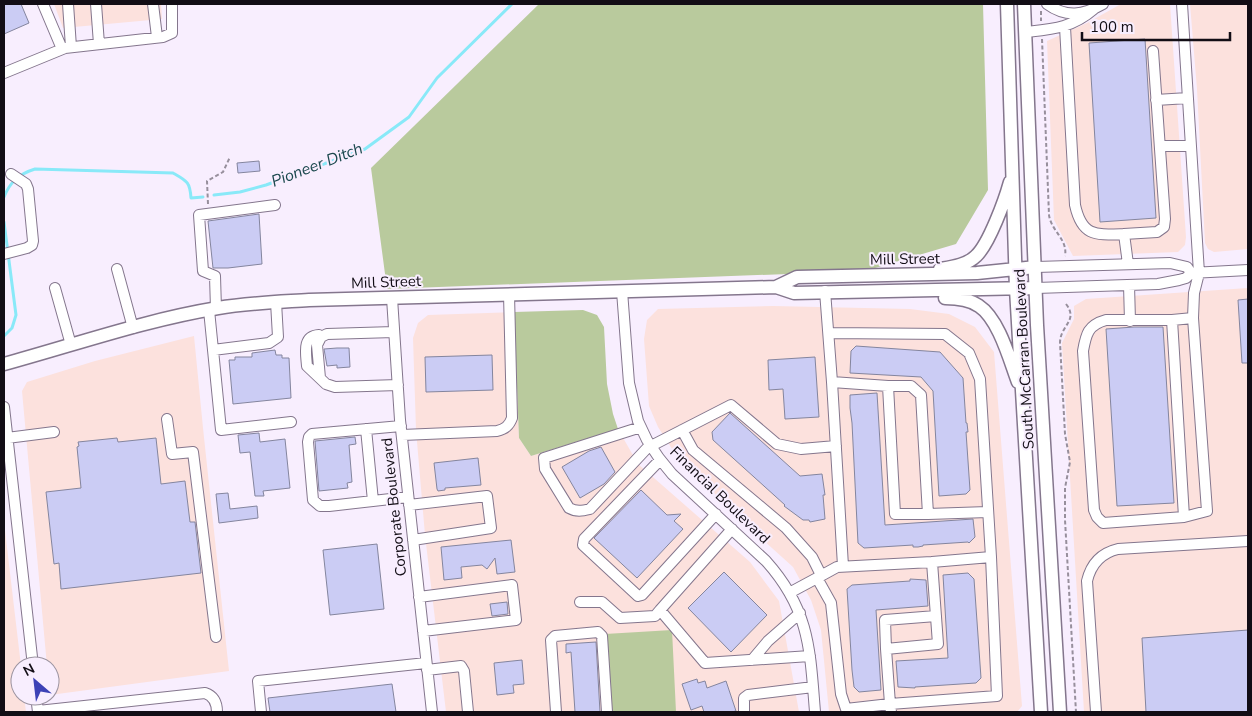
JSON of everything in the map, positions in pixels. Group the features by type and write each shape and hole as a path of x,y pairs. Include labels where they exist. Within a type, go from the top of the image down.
{"main road":[{"name":"South McCarran Boulevard","path":"1007,4 1016,289 1041,712"},
{"name":"South McCarran Boulevard","path":"1024,4 1036,288 1060,712"},
{"path":"909,275 961,264 976,257 994,225 1013,170"},
{"name":"Mill Street","path":"776,287 797,278 978,273 1036,267"},
{"name":"Mill Street","path":"4,364 133,328 213,309 276,302 776,287 794,293 1036,288"},
{"path":"894,291 917,299 958,298 980,306 996,326 1023,395"}],"street":[{"path":"43,4 67,48"},
{"path":"67,48 68,4"},
{"path":"96,4 99,44"},
{"path":"153,4 157,37"},
{"path":"4,73 67,48 157,37 172,33 172,4"},
{"path":"1047,4 1054,9 1067,13 1080,13 1094,9"},
{"path":"1026,32 1065,26 1082,18 1103,4"},
{"path":"1182,4 1191,146 1195,273 1193,318 1207,511 1184,517 1103,523 1097,518 1094,510 1082,351 1086,335 1096,323 1106,320 1130,321 1193,318"},
{"path":"1065,26 1075,205 1082,224 1093,234 1157,232 1164,228 1165,219 1153,51"},
{"path":"1156,100 1188,98"},
{"path":"1160,146 1191,146"},
{"path":"4,254 27,248 32,245 33,241 28,188 26,184 11,174"},
{"path":"275,205 199,215 203,271 215,276 213,350 221,430 292,422"},
{"path":"1124,234 1128,264"},
{"path":"1036,267 1170,263 1186,267 1195,273"},
{"path":"117,269 133,328"},
{"path":"1036,288 1169,283 1195,273 1248,270"},
{"path":"1129,285 1130,321"},
{"path":"55,288 71,345"},
{"name":"Financial Boulevard","path":"622,291 629,383 632,403 641,427 660,460 672,474 766,561 791,592 805,627 810,656 815,712"},
{"path":"824,291 829,333 844,566"},
{"path":"413,540 491,528 487,496 409,501 373,501 320,506 312,500 309,437 317,433 366,429 401,431 504,430 510,424 512,418 509,294"},
{"name":"Corporate Boulevard","path":"392,298 401,431 432,712"},
{"path":"213,350 269,343 278,337 276,302"},
{"path":"1172,320 1184,517"},
{"path":"394,332 313,335 305,349 307,366 326,384 335,387 398,384"},
{"path":"682,430 693,450 786,528 812,557 831,603 841,694 846,708 890,708 998,696 980,379 968,353 945,334 829,333"},
{"path":"320,378 323,366 322,342 326,334"},
{"path":"832,382 912,386 921,396 928,514"},
{"path":"888,386 895,514 988,512"},
{"path":"641,427 544,458 545,469 569,508 574,511 590,510 651,446 731,405 777,444 801,449 836,446"},
{"path":"4,407 32,656"},
{"path":"167,419 172,454 193,452 216,637"},
{"path":"366,429 373,501"},
{"path":"7,438 54,432"},
{"path":"660,460 584,539 583,545 638,596 642,595 716,514"},
{"path":"580,602 602,602 620,618 655,616 732,530"},
{"path":"1096,712 1087,580 1096,561 1106,553 1118,550 1248,541"},
{"path":"791,592 837,567 991,557"},
{"path":"886,649 938,644 932,562"},
{"path":"419,597 512,585 516,620 423,631"},
{"path":"660,610 705,663 810,656"},
{"path":"752,660 768,641 800,613"},
{"path":"890,708 885,620 936,616"},
{"path":"556,712 551,640 555,636 598,632 602,636 606,712"},
{"path":"261,712 258,681 427,666 461,666 464,671 468,712"},
{"path":"744,712 744,698 748,695 813,687"},
{"path":"38,712 205,693 214,699 218,712"}],"path":[{"path":"1040,4 1049,218 1064,244 1065,257"},
{"path":"208,214 207,181 223,172 230,157"},
{"path":"1066,304 1071,310 1072,315 1061,335 1060,343 1065,434 1070,462 1065,488 1064,520 1076,712"}],"shaded area":[{"path":"54,4 161,4 162,19 63,28"},
{"path":"1121,4 1170,4 1185,245 1178,252 1073,256 1054,220 1047,41 1087,23"},
{"path":"1190,4 1248,4 1248,249 1214,252 1208,249 1205,243 1197,89"},
{"path":"1248,288 1248,712 1084,712 1062,343 1074,319 1074,306 1086,299"},
{"path":"773,306 910,309 949,314 975,327 994,352 1022,706 1017,712 829,712 821,630 811,600 793,567 743,522 676,455 658,427 649,406 644,339 647,320 658,309"},
{"path":"514,312 519,438 531,456 618,429 638,464 750,562 779,601 799,712 446,712 425,535 416,430 413,338 418,323 428,315"},
{"path":"194,336 229,671 60,694 60,656 46,656 22,391 27,382 95,361"},
{"path":"4,522 20,656 10,656 10,706 25,706 26,712 4,712"}],"green space":[{"path":"539,4 983,4 988,190 956,244 865,271 387,289 371,168"},
{"path":"583,310 597,315 604,327 607,384 618,429 531,456 519,438 514,312"},
{"path":"672,630 676,712 609,712 605,634"}],"building":[{"path":"4,4 21,4 29,23 4,34"},
{"path":"1145,39 1156,218 1100,222 1089,43"},
{"path":"259,161 260,171 238,173 237,163"},
{"path":"259,214 262,264 213,268 208,221"},
{"path":"1248,299 1248,363 1242,363 1238,300"},
{"path":"1163,327 1174,503 1117,506 1106,329"},
{"path":"856,346 940,352 963,378 968,432 966,432 970,490 966,494 939,496 933,391 921,377 850,373 851,351"},
{"path":"349,348 350,367 337,368 337,365 327,366 324,349"},
{"path":"275,350 276,355 282,355 282,358 289,358 291,398 233,404 229,360 235,360 235,357 252,357 252,353"},
{"path":"492,355 493,390 426,392 425,357"},
{"path":"815,357 819,417 785,419 783,389 769,390 768,360"},
{"path":"877,393 885,525 973,519 975,537 969,543 923,545 918,547 913,547 913,545 864,548 858,543 850,395"},
{"path":"730,413 800,476 822,474 825,495 823,495 825,519 810,522 809,520 803,520 784,506 713,440 712,432"},
{"path":"259,433 260,442 285,439 290,488 263,491 264,496 255,496 250,452 240,453 238,435"},
{"path":"355,437 356,444 349,445 352,482 347,483 348,488 319,491 315,441"},
{"path":"117,438 118,442 156,438 161,484 185,481 190,522 195,522 201,573 61,589 59,563 54,564 46,492 81,488 78,442"},
{"path":"601,447 615,472 604,484 580,498 562,467 589,451"},
{"path":"478,458 481,485 445,488 445,490 438,491 434,463"},
{"path":"641,490 667,515 681,514 674,521 683,529 637,578 594,538"},
{"path":"228,493 230,509 257,506 258,518 219,523 216,494"},
{"path":"511,540 515,572 497,574 495,558 487,569 482,565 461,567 462,578 444,580 441,547"},
{"path":"377,544 384,609 330,615 323,550"},
{"path":"724,572 767,615 731,652 688,608"},
{"path":"968,573 974,579 981,678 976,683 915,688 898,687 896,661 948,658 943,575"},
{"path":"910,579 926,580 928,606 876,610 881,690 859,692 854,687 852,670 847,589 852,585 910,581"},
{"path":"507,602 508,614 492,616 490,604"},
{"path":"1248,630 1248,712 1146,712 1142,638"},
{"path":"596,642 600,712 575,712 571,652 566,653 566,644"},
{"path":"522,660 524,684 513,685 514,693 497,695 494,663"},
{"path":"697,679 698,683 705,681 707,688 726,681 736,711 704,712 702,706 691,710 682,684"},
{"path":"392,684 396,712 270,712 268,698"}],"waterway":[{"name":"Pioneer Ditch","path":"214,195 240,192 266,185 365,149 409,117 437,78 512,4"},
{"name":"Pioneer Ditch","path":"4,197 16,179 24,173 35,169 173,173 187,182 191,198 203,197"},
{"name":"Pioneer Ditch","path":"4,222 16,315 12,328 4,336"}]}
